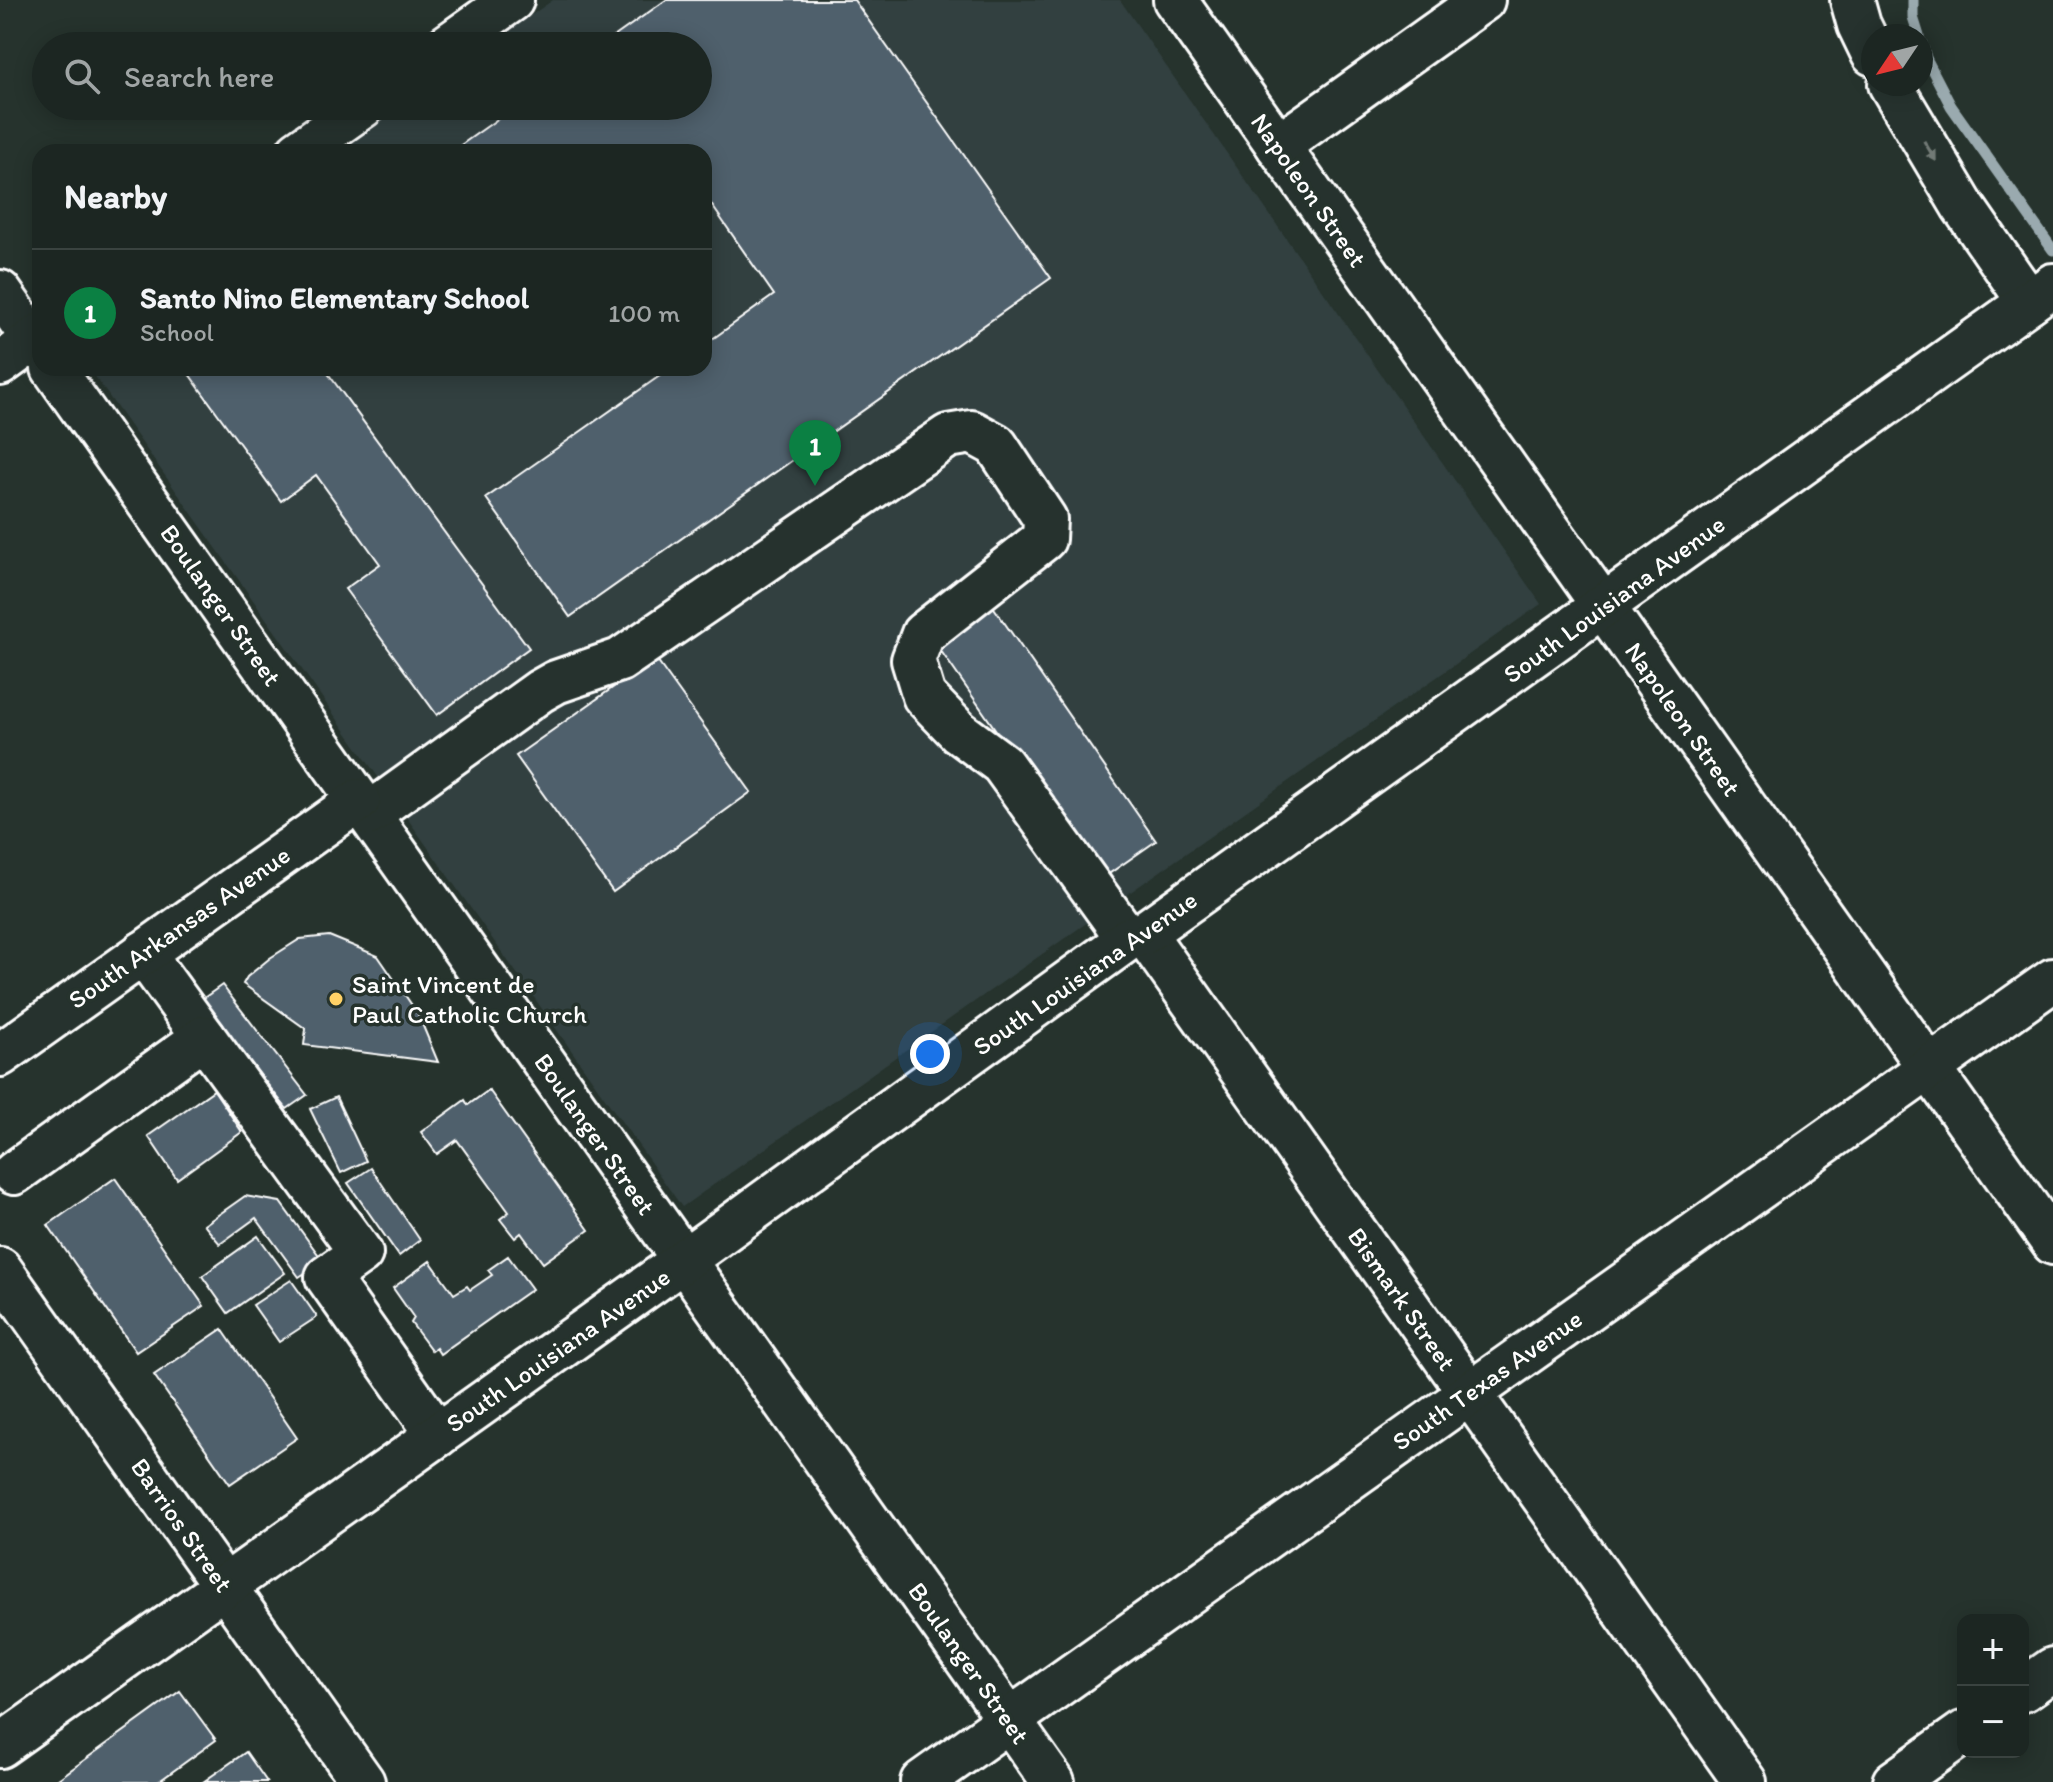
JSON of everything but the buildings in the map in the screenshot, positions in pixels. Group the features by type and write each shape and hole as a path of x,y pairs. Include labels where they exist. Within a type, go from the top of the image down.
{"street":[{"name":"Napoleon Street","path":"1175,0 2053,1243"},
{"path":"1278,146 1483,0"},
{"path":"1852,0 1861,29"},
{"path":"463,32 496,4"},
{"path":"1897,96 1962,205 2041,293"},
{"path":"309,144 343,120"},
{"name":"Boulanger Street","path":"0,292 32,335"},
{"name":"South Louisiana Avenue","path":"0,1746 2041,293"},
{"path":"0,364 32,352"},
{"name":"Boulanger Street","path":"62,376 1053,1782"},
{"name":"South Arkansas Avenue","path":"0,1055 143,953 540,691 556,682 620,660 948,436 972,432 996,445 1045,519 1044,539 923,634 913,660 924,696 959,732 1002,764 1136,936"},
{"name":"Bismark Street","path":"1136,936 1469,1393 1745,1782"},
{"path":"143,953 361,1253 327,1277 438,1435"},
{"name":"South Texas Avenue","path":"922,1782 2053,980"},
{"path":"14,1173 204,1037"},
{"name":"Barrios Street","path":"0,1269 363,1782"},
{"path":"2029,1686 2053,1669"},
{"path":"1894,1782 1957,1737"}],"shaded area":[{"path":"553,0 1120,0 1541,604 682,1207 95,376 712,376 712,144 345,144 380,120 712,120 712,32 507,32"}],"waterway":[{"path":"1913,0 1915,24"},
{"path":"1933,71 1951,106 2053,250"}],"place":[{"name":"Santo Nino Elementary School","path":"815,486"},
{"name":"Saint Vincent de Paul Catholic Church","path":"336,999"}]}
